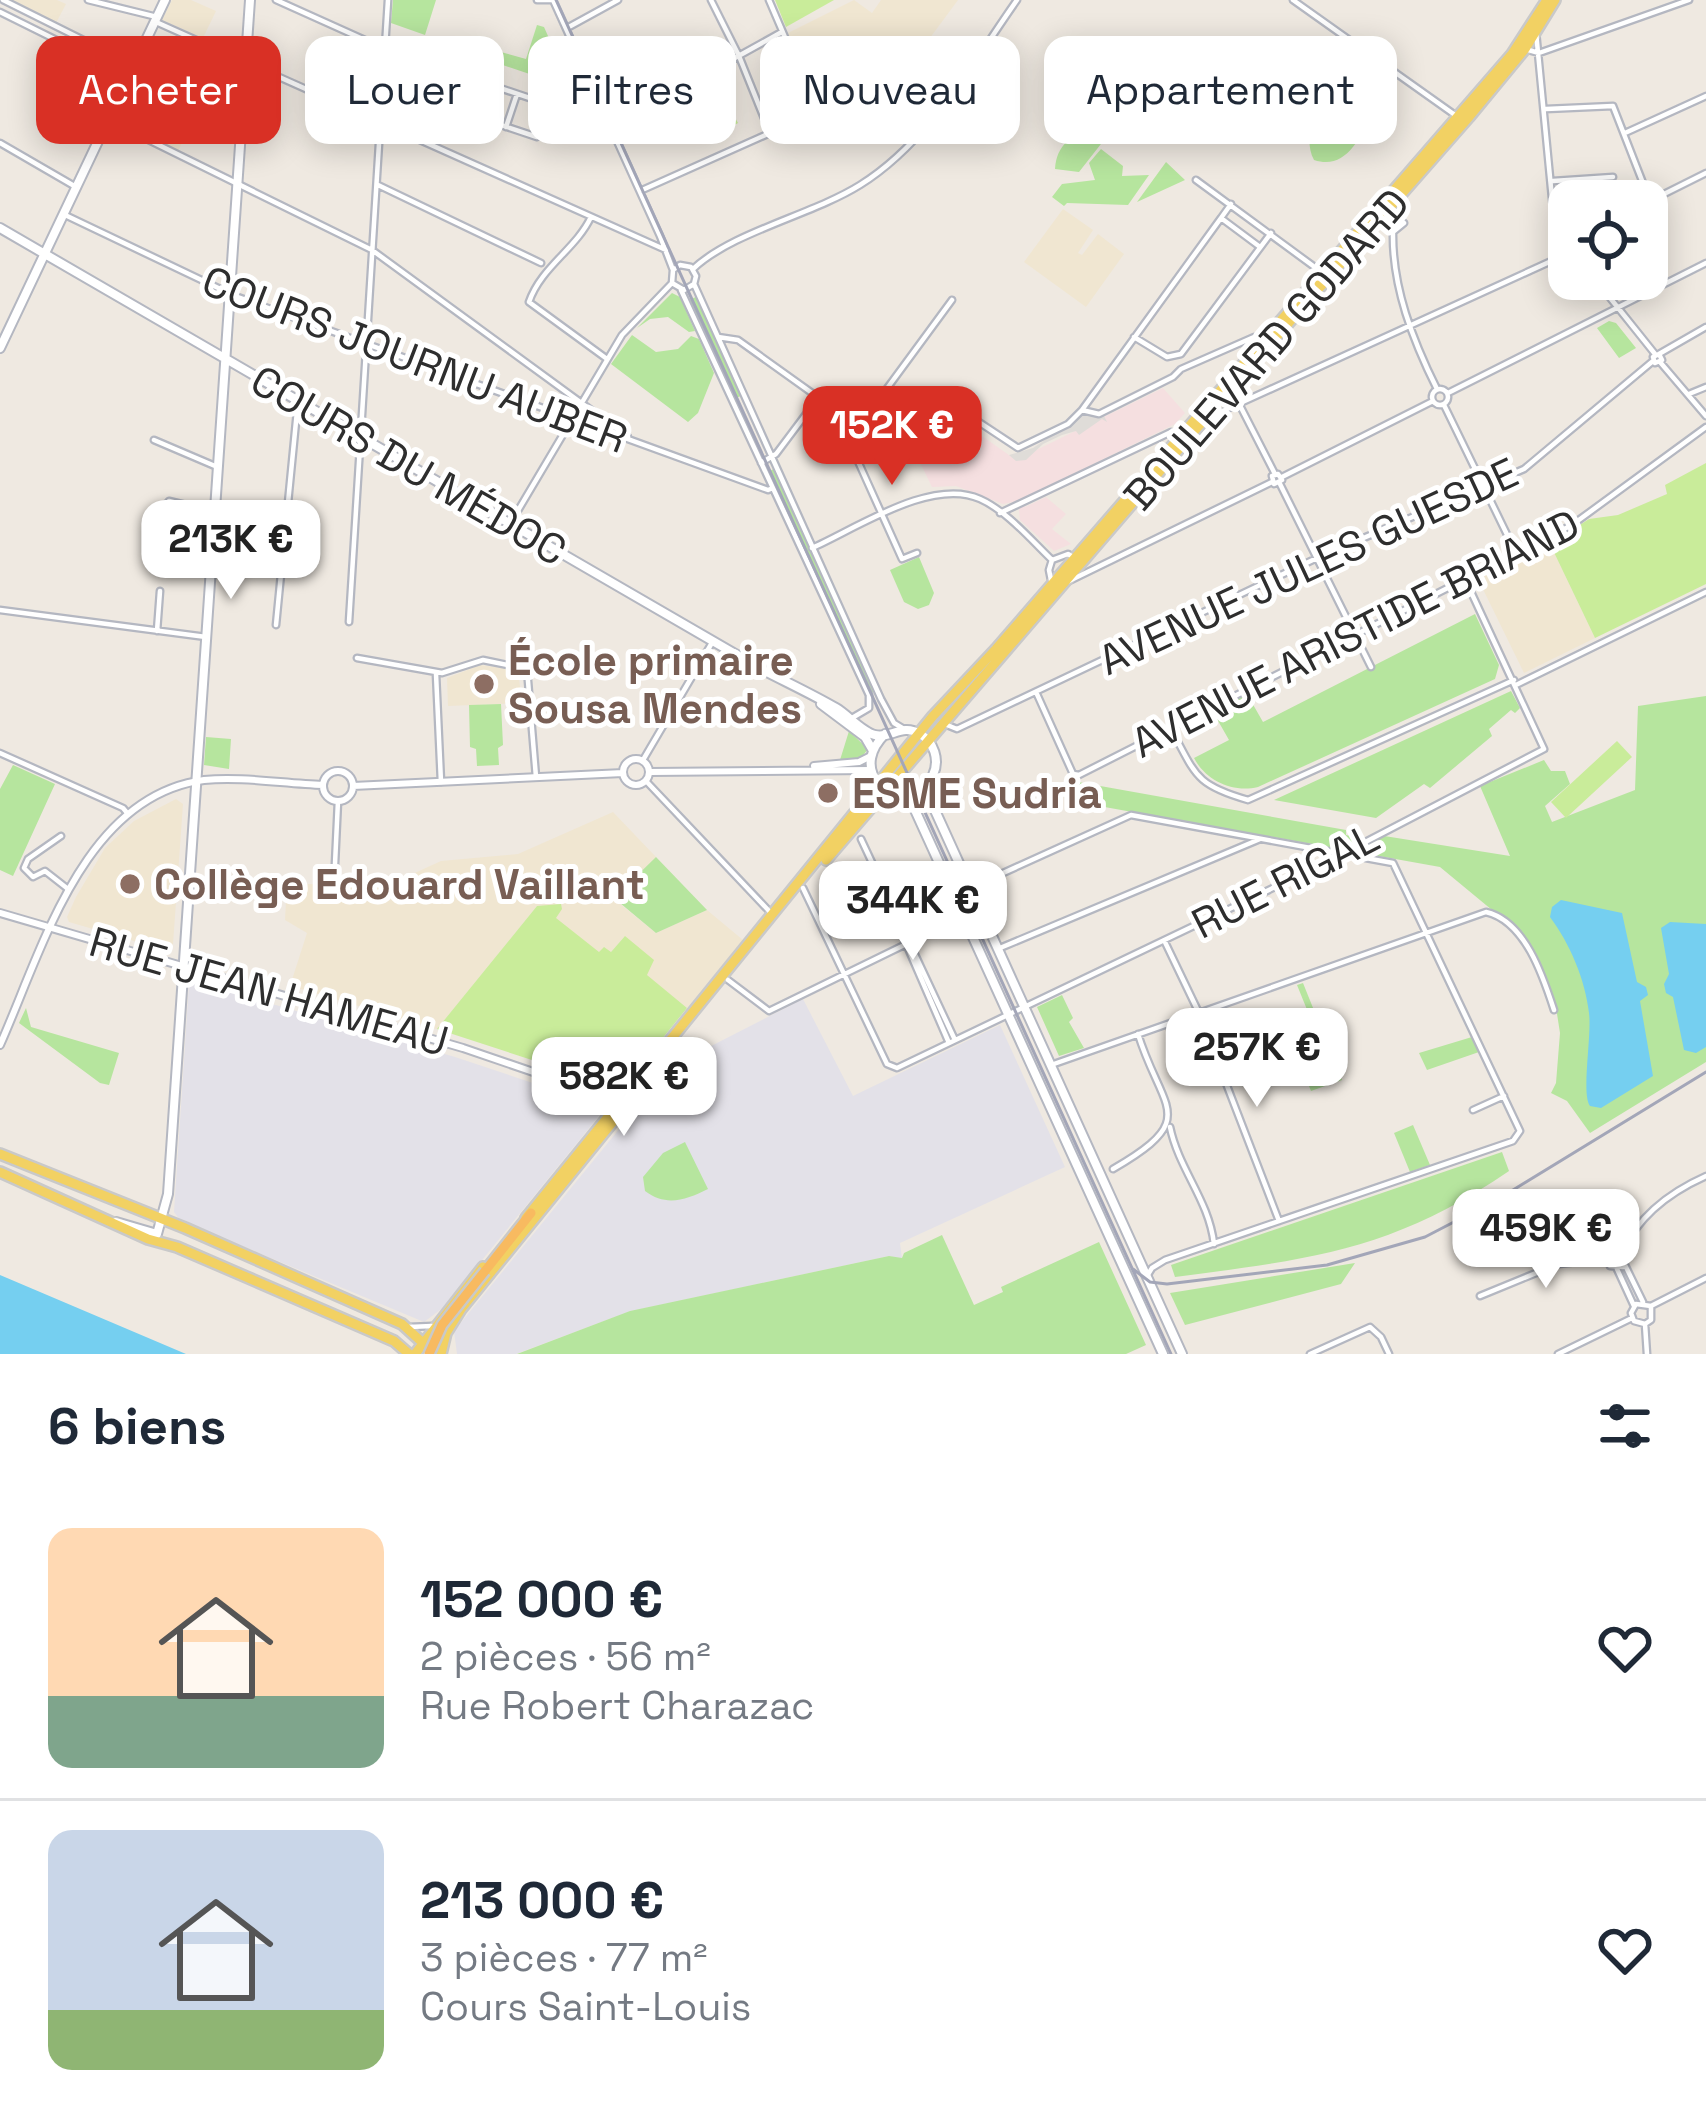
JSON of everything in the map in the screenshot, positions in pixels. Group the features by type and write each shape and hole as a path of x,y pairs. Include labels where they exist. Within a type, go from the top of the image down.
{"highway":[{"path":"435,1353 442,1324 531,1213"}],"main road":[{"path":"148,36 165,0"},
{"path":"247,36 250,0"},
{"name":"BOULEVARD GODARD","path":"923,736 1334,271 1551,0"},
{"name":"BOULEVARD GODARD","path":"923,736 943,721 1320,271 1401,195 1469,117 1525,50 1551,0"},
{"path":"0,348 4,329 96,144"},
{"path":"114,1221 155,1234 164,1222 240,144"},
{"name":"COURS DU MÉDOC","path":"0,228 852,718 874,735 885,734"},
{"name":"COURS DU MÉDOC","path":"819,701 865,737 872,753"},
{"path":"1163,1354 915,810 903,795 882,786 871,770 872,753 885,734 904,729 923,736 936,763 929,782 932,803 1182,1354"},
{"path":"0,1154 406,1327 435,1353 460,1309 923,736"},
{"path":"903,795 929,782"},
{"path":"0,1172 406,1352 422,1340 728,980 882,786"}],"street":[{"path":"3,0 76,36"},
{"path":"88,0 156,19 192,36"},
{"path":"277,0 356,36"},
{"path":"386,36 388,0"},
{"path":"537,0 553,0 571,36"},
{"path":"567,28 618,0"},
{"path":"711,0 760,108"},
{"path":"769,0 784,36"},
{"path":"693,269 717,252 863,183 910,144 1017,0"},
{"path":"1293,0 1456,116 1469,117"},
{"path":"1525,50 1539,52 1689,0"},
{"path":"0,12 48,36"},
{"path":"736,58 782,32"},
{"path":"1536,32 1552,180"},
{"path":"504,90 528,98"},
{"path":"517,94 506,127 528,134"},
{"path":"1625,133 1706,95"},
{"path":"1546,109 1607,104 1615,109 1641,180"},
{"path":"1401,195 1456,116"},
{"path":"640,191 760,137"},
{"path":"0,142 76,188"},
{"path":"158,144 372,250 633,441"},
{"path":"349,622 379,144"},
{"path":"429,144 666,250"},
{"path":"510,524 634,319 672,283 666,250 620,144"},
{"path":"1668,192 1706,173"},
{"path":"1576,180 1613,177"},
{"path":"1196,180 1320,271 1334,271"},
{"path":"376,185 541,262"},
{"path":"718,337 738,340 865,431 874,433 944,399 1013,448 1023,446 1068,424 1085,406 1231,204"},
{"path":"1075,558 1063,554 1052,560 1048,570 1058,583 1105,566 1433,401 1437,389 1409,327 1394,257 1394,232 1380,213"},
{"path":"1380,213 1404,223 1394,232"},
{"name":"COURS JOURNU AUBER","path":"63,214 231,294 773,488"},
{"path":"591,216 579,242 559,256 530,302 608,359"},
{"path":"1221,218 1260,247"},
{"path":"1134,336 1167,357 1181,354 1271,233"},
{"path":"1205,418 1548,261"},
{"path":"1516,554 1444,405 1448,393 1706,263"},
{"path":"673,270 683,265 693,269"},
{"path":"693,269 694,284 812,548 894,723 904,729"},
{"path":"1276,337 1320,278 1320,271"},
{"path":"672,283 681,290 868,695 869,708 852,718"},
{"path":"681,290 694,284"},
{"path":"856,425 952,300"},
{"path":"1610,300 1706,416"},
{"name":"AVENUE JULES GUESDE","path":"943,721 957,729 1317,558 1540,460 1657,358 1706,327"},
{"path":"1085,406 1099,414 1173,377 1175,371 1250,338 1263,342"},
{"path":"1688,395 1706,387"},
{"path":"1231,388 1371,667"},
{"path":"1437,389 1448,393"},
{"path":"761,463 773,457 818,398"},
{"path":"277,625 298,401"},
{"path":"1433,401 1444,405"},
{"name":"AVENUE ARISTIDE BRIAND","path":"1036,692 1075,775 1572,525 1706,428"},
{"path":"865,431 857,459 902,559 917,553"},
{"path":"1000,513 1171,432 1180,437"},
{"path":"154,440 218,466"},
{"path":"812,548 945,492 976,497 1052,560"},
{"path":"161,570 169,500 215,512"},
{"path":"1090,551 1105,566"},
{"path":"1466,580 1515,683"},
{"path":"158,631 160,591"},
{"path":"1171,729 1198,779 1248,800 1515,683 1706,592"},
{"path":"0,610 206,637"},
{"path":"643,760 712,640"},
{"path":"357,658 436,673 483,660 520,665 530,674 536,777"},
{"path":"436,673 441,782"},
{"name":"RUE RIGAL","path":"845,974 891,1068 952,1042 1342,853 1544,748 1515,683"},
{"path":"0,753 128,814"},
{"path":"805,768 859,762 872,753"},
{"path":"643,760 650,772"},
{"path":"623,773 628,761 643,760"},
{"path":"650,772 871,770"},
{"path":"340,771 353,786 338,801 329,798 323,785 331,773 340,771"},
{"path":"646,781 650,772"},
{"path":"353,786 623,773"},
{"path":"623,773 630,784 646,781"},
{"path":"646,781 774,915"},
{"path":"0,1045 69,889 96,844 128,814 196,782 323,785"},
{"path":"334,885 338,801"},
{"path":"970,888 1130,815 1396,865 1520,1131 1513,1141 1166,1260 1147,1276"},
{"path":"61,836 28,859 24,868 33,878 45,871 69,889"},
{"path":"861,839 879,889 952,1042"},
{"path":"998,949 1255,839"},
{"path":"803,888 845,974"},
{"path":"728,980 769,1011 980,908"},
{"name":"RUE JEAN HAMEAU","path":"0,913 626,1100"},
{"path":"1051,1064 1486,913 1496,915 1514,931 1540,968 1554,1010"},
{"path":"1164,940 1199,1013 1279,1221"},
{"path":"0,1018 10,1023"},
{"path":"1138,1034 1167,1104 1179,1160 1205,1202 1214,1244"},
{"path":"1473,1110 1504,1096"},
{"path":"1113,1169 1163,1134 1168,1122"},
{"path":"1651,1306 1643,1302 1622,1252 1662,1200 1706,1175"},
{"path":"1607,1259 1614,1250 1622,1252"},
{"path":"1139,1258 1166,1260"},
{"path":"1480,1296 1576,1259 1607,1259"},
{"path":"1607,1259 1617,1269 1634,1306 1632,1318"},
{"path":"1617,1269 1624,1264"},
{"path":"1651,1306 1706,1278"},
{"path":"1634,1306 1643,1302"},
{"path":"1645,1324 1653,1317 1651,1306"},
{"path":"1632,1318 1645,1324"},
{"path":"1558,1354 1632,1318"},
{"path":"406,1327 435,1323"},
{"path":"1645,1324 1647,1354"},
{"path":"1310,1354 1370,1327 1389,1354"}],"shaded area":[{"path":"9,0 57,0 66,4 56,23"},
{"path":"172,0 191,0 216,11 204,36 162,20"},
{"path":"854,0 872,13 881,0 958,0 931,36 788,33"},
{"path":"1063,209 1093,230 1078,253 1082,255 1098,234 1124,254 1086,307 1024,262"},
{"path":"1163,388 1185,413 1175,424 1022,499 1025,507 1046,497 1066,514 1052,529 1071,544 1054,551 1020,520 1018,501 1003,504 956,486 932,487 904,430 945,410 1016,460"},
{"path":"1103,414 1107,422 1102,419 1079,435 1076,431 1062,435 1026,460 1016,461 1009,455 1033,448 1081,416"},
{"path":"1550,544 1595,638 1524,673 1478,579"},
{"name":"École primaire Sousa Mendes","path":"480,665 518,670 522,703 448,706 447,678"},
{"name":"Collège Edouard Vaillant","path":"176,799 183,804 173,944 165,950 69,922 76,897 105,848 134,821"},
{"path":"613,812 656,857 614,899 656,933 707,910 743,940 687,1008 646,975 624,937 611,952 600,953 537,906 437,1029 290,986 307,933 285,920 287,883 394,888 441,861 518,854"},
{"path":"193,981 455,1057 602,1106 603,1111 444,1307 424,1322 180,1220 174,1212 189,984"},
{"path":"803,999 853,1096 1000,1025 1065,1167 900,1243 902,1259 889,1256 631,1311 516,1354 457,1354 454,1331 670,1067"}],"green space":[{"path":"393,0 436,0 425,35 391,23"},
{"path":"775,0 834,0 786,27"},
{"path":"537,25 548,36 533,36"},
{"path":"504,53 526,59 528,53 528,73 504,65"},
{"path":"1066,144 1101,144 1079,172 1055,169"},
{"path":"1310,144 1355,144 1334,161 1314,160"},
{"path":"1101,149 1123,166 1122,176 1149,175 1128,205 1064,206 1052,197 1062,184 1095,180 1089,163"},
{"path":"1166,162 1185,180 1137,202"},
{"path":"672,293 680,297 695,331 689,332 668,317 650,319 637,328"},
{"path":"698,296 743,395 734,399 689,300"},
{"path":"1609,321 1636,348 1619,358 1597,328"},
{"path":"632,335 656,352 678,349 691,336 699,339 714,373 698,413 688,422 611,364"},
{"path":"1706,463 1706,584 1595,638 1550,544 1589,519 1618,515 1667,494 1665,485"},
{"path":"776,468 875,691 870,693 767,472"},
{"path":"919,557 934,593 929,605 918,609 904,602 890,570"},
{"path":"1475,614 1499,665 1495,679 1258,787 1221,783 1194,758 1229,740 1213,712 1247,694 1263,722"},
{"path":"1511,691 1520,708 1489,729 1492,736 1430,788 1424,784 1376,818 1274,800"},
{"path":"1706,696 1706,1062 1590,1133 1567,1101 1551,1093 1560,1033 1555,1001 1538,962 1515,929 1440,867 1071,801 1078,782 1346,830 1346,835 1362,838 1378,835 1510,856 1480,786 1544,760 1551,771 1565,771 1570,784 1545,806 1552,822 1635,790 1638,706"},
{"path":"501,704 499,765 477,766 476,749 470,747 469,705"},
{"path":"849,731 868,749 861,758 840,760"},
{"path":"206,737 231,739 229,769 204,765"},
{"path":"1617,741 1632,757 1566,818 1551,802"},
{"path":"13,765 55,784 13,876 0,870 0,789"},
{"path":"656,857 707,910 656,933 614,898"},
{"path":"561,904 556,918 599,952 604,947 611,952 625,936 654,960 647,975 687,1008 618,1088 437,1029 537,906"},
{"path":"1303,983 1342,1080 1311,1091 1289,1036 1304,1029 1302,1021 1310,1017 1297,985"},
{"path":"1062,995 1073,1018 1069,1022 1084,1048 1059,1056 1037,1007"},
{"path":"26,1008 31,1027 119,1053 109,1085 19,1023"},
{"path":"1472,1037 1479,1052 1427,1070 1419,1053"},
{"path":"1413,1125 1430,1165 1410,1172 1394,1133"},
{"path":"685,1142 708,1189 676,1200 645,1191 643,1177 663,1153"},
{"path":"1502,1152 1509,1171 1467,1198 1388,1235 1310,1257 1175,1277 1171,1265"},
{"path":"942,1235 974,1305 1003,1292 1001,1287 1099,1242 1146,1345 1126,1354 517,1354 630,1311 889,1256 902,1258"},
{"path":"1355,1263 1341,1284 1185,1325 1170,1293"}],"water":[{"path":"1561,900 1622,913 1637,982 1646,987 1648,995 1640,1001 1653,1076 1601,1108 1590,1106 1587,1099 1590,1023 1584,987 1550,917 1552,907"},
{"path":"1670,922 1706,924 1706,1047 1696,1053 1684,1050 1673,997 1664,984 1669,974 1661,928"},
{"path":"0,1275 186,1354 0,1354"}],"tram line":[{"path":"556,0 1171,1354"},
{"path":"1133,1269 1150,1282 1167,1284 1327,1265 1425,1237 1500,1198 1706,1072"}],"place":[{"name":"École primaire Sousa Mendes","path":"484,684"},
{"name":"ESME Sudria","path":"828,793"},
{"name":"Collège Edouard Vaillant","path":"130,884"}]}
